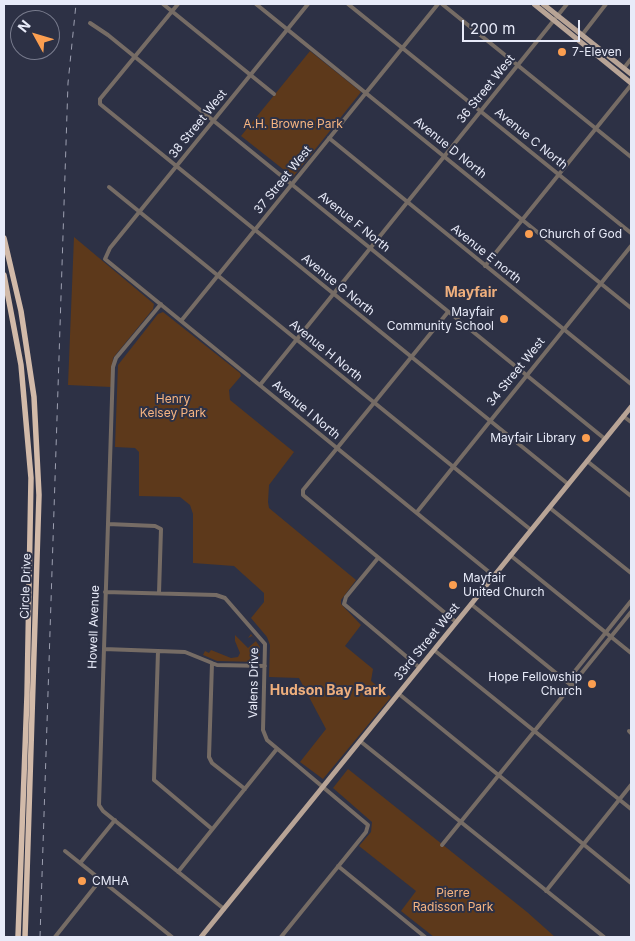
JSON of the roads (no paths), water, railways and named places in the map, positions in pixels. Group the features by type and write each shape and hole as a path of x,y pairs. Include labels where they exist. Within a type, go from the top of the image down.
{"highway":[{"name":"Circle Drive","path":"4,238 21,311 34,397 39,495 25,937"},
{"name":"Circle Drive","path":"4,275 23,383 31,478 27,704 18,937"}],"main road":[{"path":"534,4 582,35 631,74"},
{"path":"543,4 556,18 631,84"},
{"name":"33rd Street West","path":"202,937 470,604 623,416 630,410"}],"street":[{"path":"163,4 274,94"},
{"path":"135,57 178,4"},
{"name":"Avenue D North","path":"256,4 631,308"},
{"name":"38 Street West","path":"105,259 110,248 308,4"},
{"name":"Avenue C North","path":"348,4 631,233"},
{"path":"440,4 518,64 631,157"},
{"name":"37 Street West","path":"181,321 402,47 440,4"},
{"name":"36 Street West","path":"260,385 567,4"},
{"path":"582,35 606,4"},
{"name":"Avenue F North","path":"90,23 135,57 605,439"},
{"name":"Avenue G North","path":"135,57 100,100 103,108 568,484"},
{"path":"624,68 631,59"},
{"path":"485,266 631,84"},
{"name":"Avenue E north","path":"329,138 631,384"},
{"name":"Avenue H North","path":"109,187 531,530"},
{"name":"34 Street West","path":"417,512 631,246"},
{"name":"Avenue I North","path":"105,259 494,576"},
{"name":"Howell Avenue","path":"161,304 114,362 99,805 224,909"},
{"path":"448,312 303,490 304,498 456,622"},
{"path":"623,416 631,422"},
{"path":"587,461 631,496"},
{"path":"550,508 631,573"},
{"path":"108,524 155,526 161,529 159,593"},
{"path":"510,556 631,653"},
{"path":"378,558 346,597 344,604 420,668"},
{"name":"Valens Drive","path":"105,592 219,595 225,598 264,641 263,730 267,740 276,750 324,787 368,825 366,832 338,866"},
{"path":"572,686 571,676 631,601"},
{"path":"470,604 572,686"},
{"path":"442,845 631,612"},
{"path":"104,649 185,652 212,663 265,666"},
{"path":"434,650 631,809"},
{"path":"158,651 154,780 212,829"},
{"path":"212,663 209,757 212,763 245,789"},
{"path":"399,694 631,883"},
{"path":"360,741 604,937"},
{"path":"178,872 276,750"},
{"path":"546,891 631,785"},
{"path":"81,862 115,820"},
{"path":"65,851 172,937"},
{"path":"281,937 338,866 425,937"},
{"path":"55,937 101,879"}],"railway":[{"path":"40,937 68,83 76,4"}],"place":[{"name":"7-Eleven","path":"562,52"},
{"name":"Church of God","path":"529,234"},
{"name":"Mayfair Community School","path":"504,319"},
{"name":"Mayfair Library","path":"586,438"},
{"name":"Mayfair United Church","path":"453,585"},
{"name":"Hope Fellowship Church","path":"592,684"},
{"name":"CMHA","path":"82,881"}],"district":[{"name":"Mayfair","path":"471,293"},
{"name":"Hudson Bay Park","path":"328,691"}],"park label":[{"name":"A.H. Browne Park","path":"293,124"},
{"name":"Henry Kelsey Park","path":"173,406"},
{"name":"Pierre Radisson Park","path":"453,900"}]}
